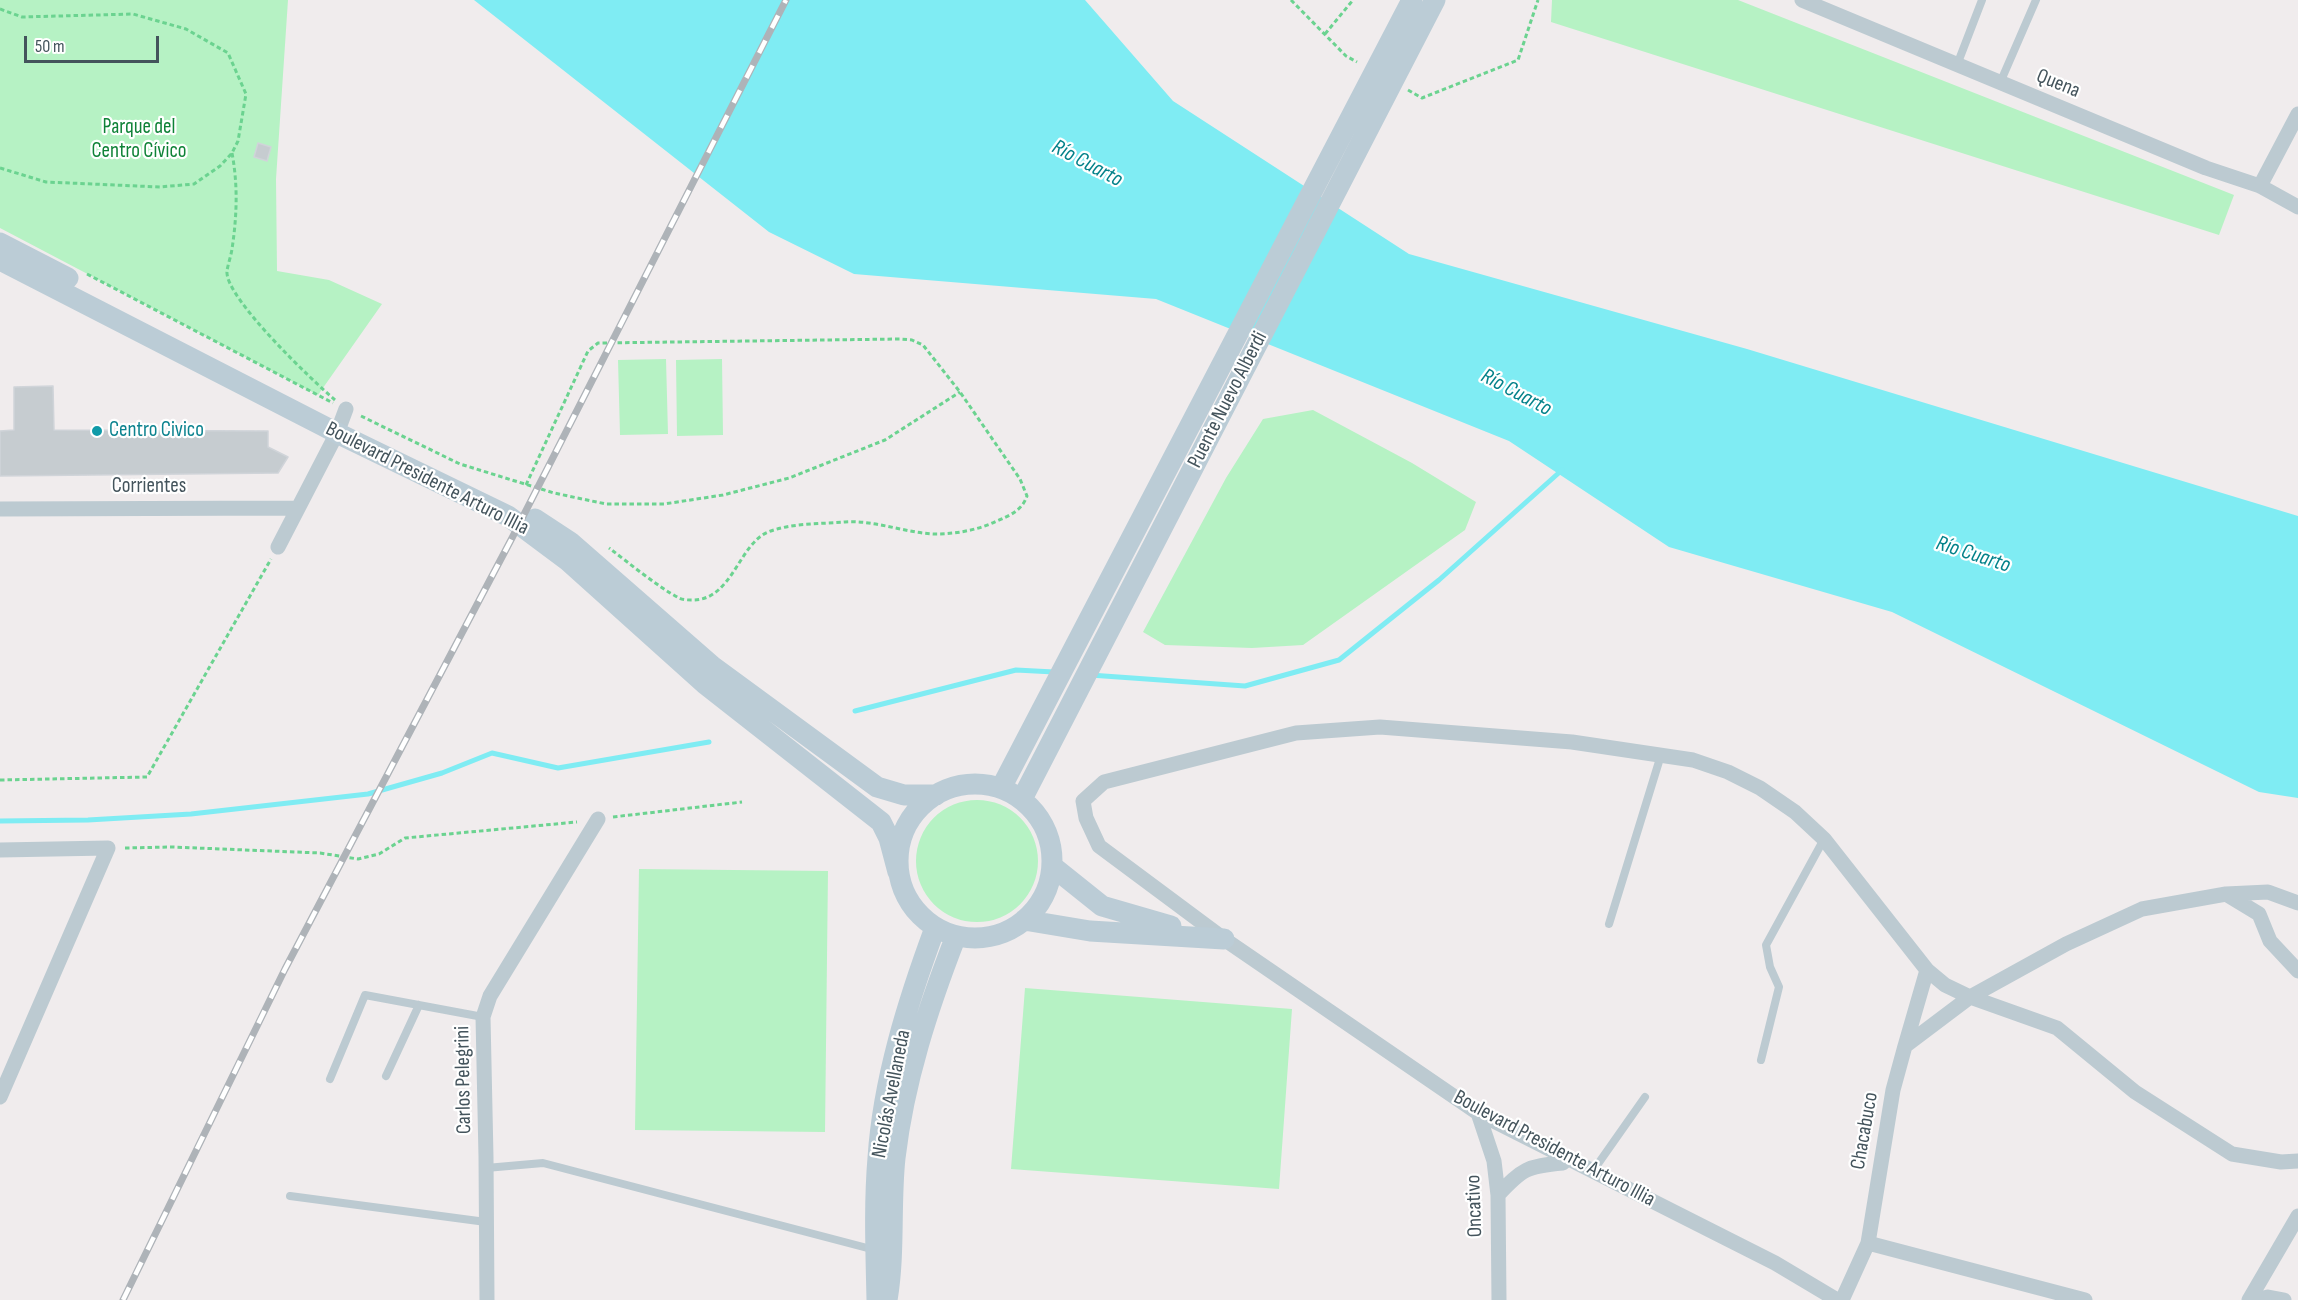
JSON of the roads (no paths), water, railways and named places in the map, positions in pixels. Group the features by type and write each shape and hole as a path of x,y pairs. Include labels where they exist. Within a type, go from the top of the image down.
{"main road":[{"name":"Puente Nuevo Alberdi","path":"1001,788 1412,0"},
{"name":"Puente Nuevo Alberdi","path":"1022,800 1435,0"},
{"name":"Boulevard Presidente Arturo Illia","path":"0,243 342,421 508,516 540,538 705,684 881,822 889,838 898,872"},
{"name":"Boulevard Presidente Arturo Illia","path":"0,260 342,421 514,505 570,542 712,666 877,787 904,795 936,795"},
{"path":"981,784 1001,788 1022,800 1038,817 1049,840 1052,866 1048,887 1038,905 1024,921 1008,931 990,937 971,938 956,936 935,928 918,914 904,894 898,872 900,841 913,815 936,795 958,786 981,784"},
{"path":"1052,866 1102,906 1136,918 1224,939"},
{"path":"1024,921 1090,931 1224,939"},
{"name":"Nicolás Avellaneda","path":"877,1300 878,1158 884,1110 894,1060 916,982 935,928"},
{"name":"Nicolás Avellaneda","path":"887,1300 891,1274 895,1161 900,1118 912,1067 939,980 956,936"}],"street":[{"name":"Quena","path":"1802,0 2206,168 2260,186 2298,207"},
{"path":"2260,186 2298,114"},
{"path":"278,547 342,421"},
{"name":"Corrientes","path":"0,509 298,508"},
{"name":"Boulevard Presidente Arturo Illia","path":"1661,755 1572,742 1380,727 1296,733 1104,782 1083,801 1086,818 1100,846 1224,939 1478,1113 1775,1263 1837,1300"},
{"path":"1661,755 1693,760 1728,772 1760,788 1795,812 1824,838 1927,970 1945,985 1970,997 2056,1028 2134,1092 2232,1154 2281,1162 2298,1161"},
{"name":"Carlos Pelegrini","path":"487,1300 483,1017 490,996 598,819"},
{"path":"0,850 108,848 0,1097"},
{"path":"1905,1046 1970,997 2066,944 2142,909 2226,894 2268,892 2298,903"},
{"path":"2226,894 2259,914 2270,941 2298,971"},
{"name":"Chacabuco","path":"1842,1300 1868,1243 1893,1090 1927,970"},
{"name":"Oncativo","path":"1478,1113 1494,1161 1498,1195 1498,1300"},
{"path":"1498,1195 1517,1175 1534,1166 1563,1162"},
{"path":"2249,1300 2298,1216"},
{"path":"1868,1243 2085,1300"},
{"path":"2258,1300 2268,1297 2284,1300"}],"lane":[{"path":"1957,64 1982,0"},
{"path":"2000,83 2036,0"},
{"path":"1610,924 1661,755"},
{"path":"1761,1060 1779,987 1770,967 1766,945 1824,838"},
{"path":"330,1079 365,994 483,1017"},
{"path":"386,1076 419,1005"},
{"path":"1593,1171 1645,1096"},
{"path":"486,1168 543,1163 876,1250"},
{"path":"290,1196 486,1222"}],"water":[{"name":"Río Cuarto","path":"474,0 1085,0 1173,101 1409,254 1747,349 2298,516 2298,798 2259,792 1892,612 1669,547 1509,441 1156,299 854,274 769,232"}],"waterway":[{"path":"1090,675 1245,686 1339,660 1439,580 1562,470"},
{"path":"855,711 1016,670 1054,672"},
{"path":"0,821 88,820 191,814 368,794 442,773 492,753 558,768 709,742"}],"railway":[{"path":"123,1300 285,969 512,538 786,0"}],"place":[{"name":"Centro Civico","path":"97,431"}],"park label":[{"name":"Parque del Centro Cívico","path":"139,140"}]}
